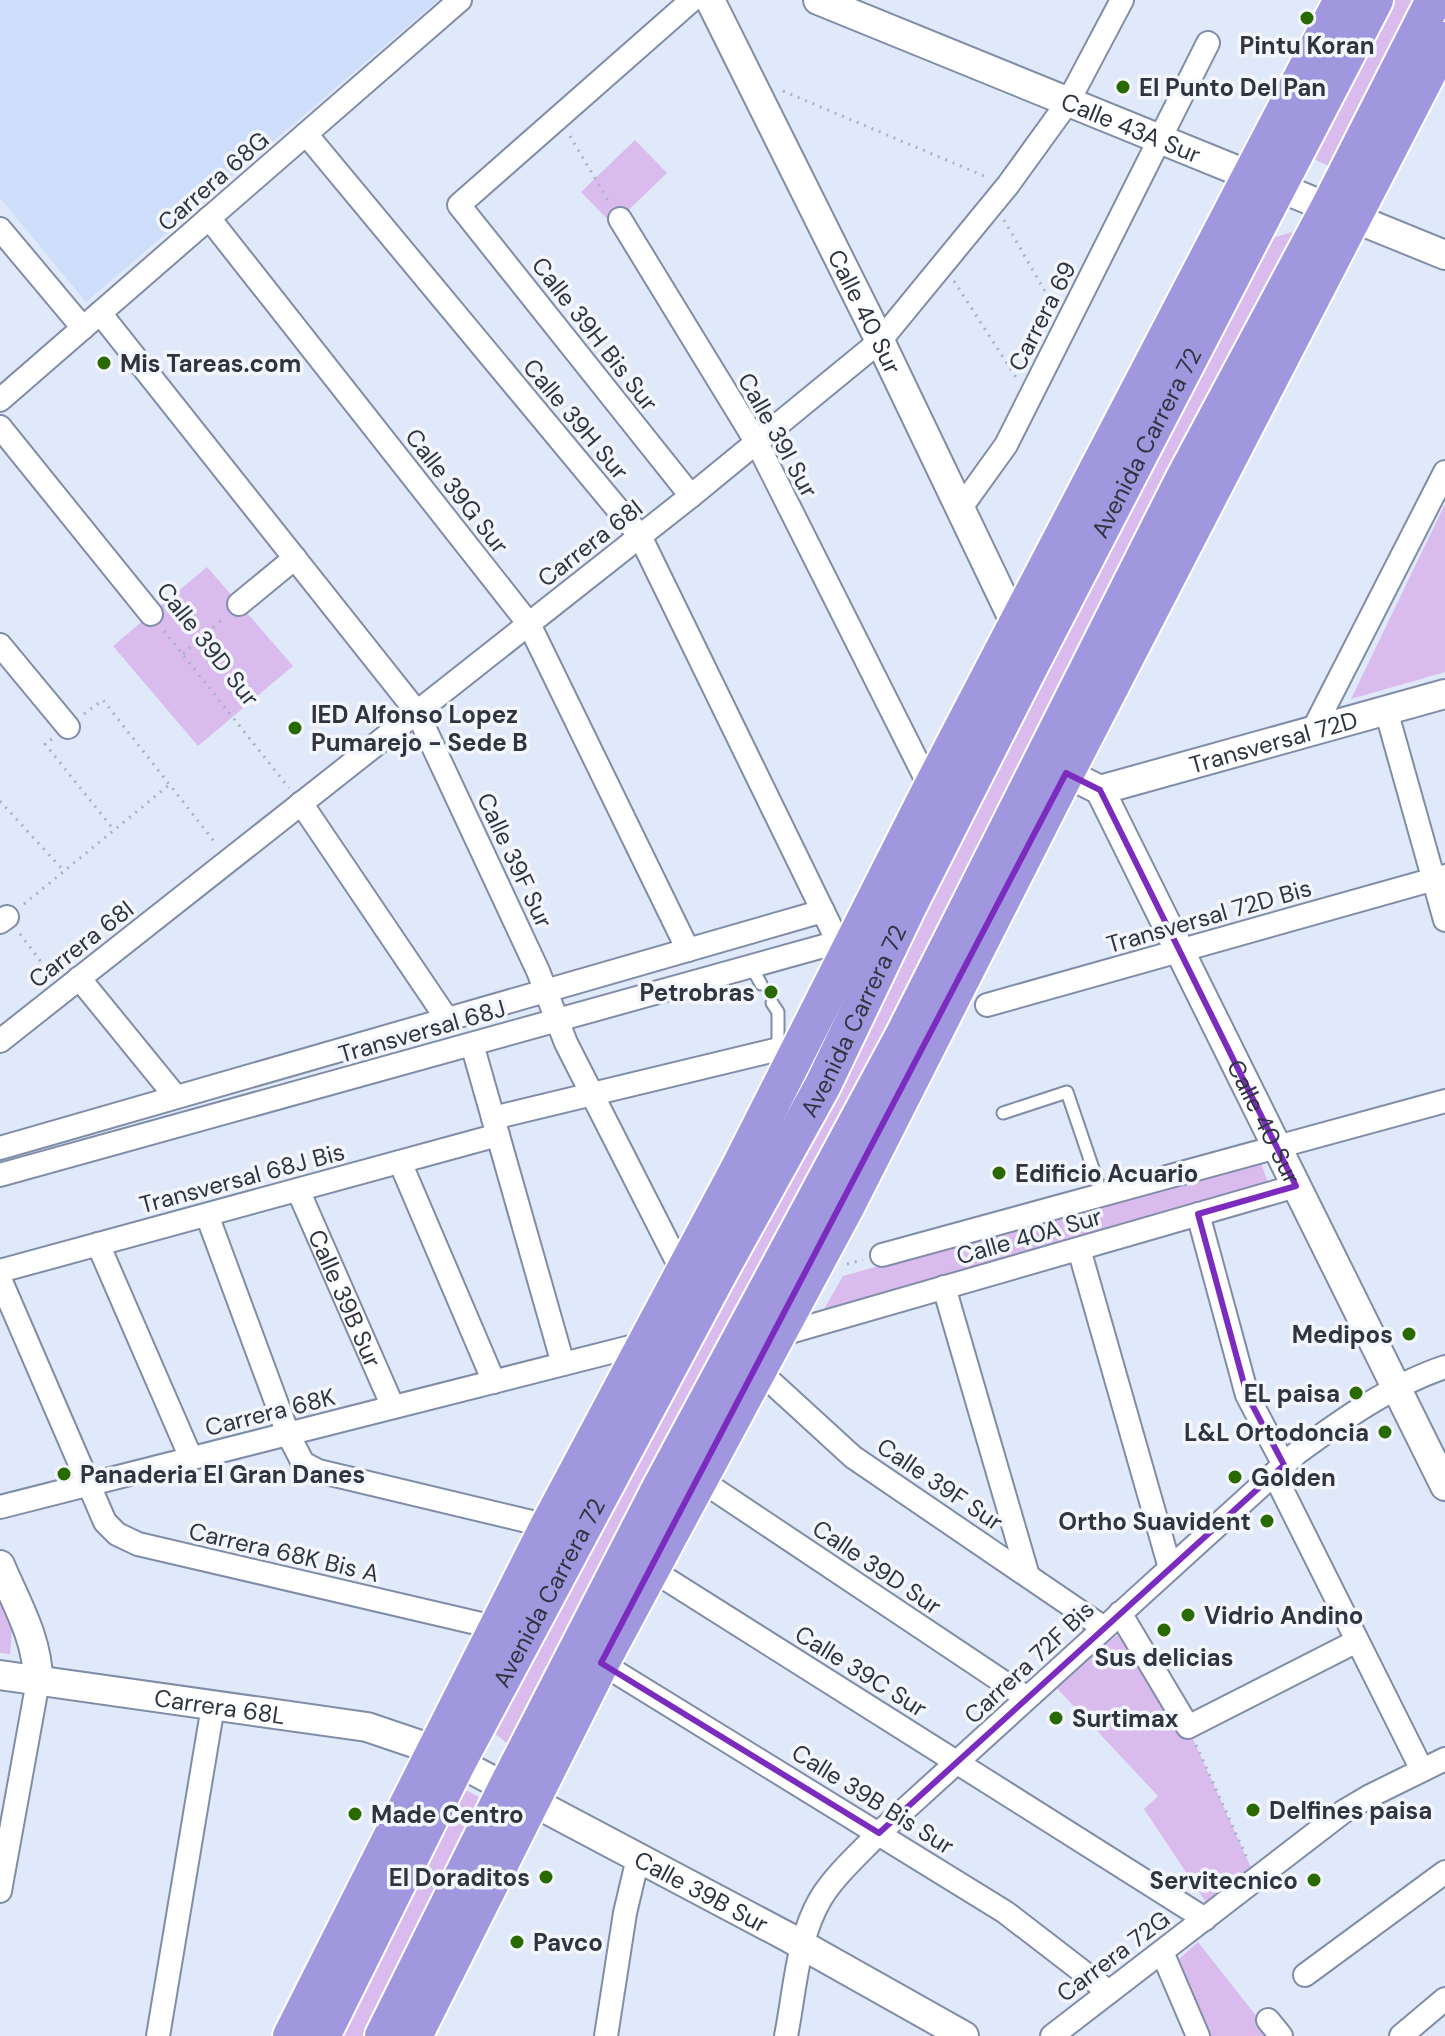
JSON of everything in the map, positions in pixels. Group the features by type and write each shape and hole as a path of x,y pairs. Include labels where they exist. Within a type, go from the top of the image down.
{"highway":[{"name":"Avenida Carrera 72","path":"291,2036 771,1180 834,1062 909,905 1107,516 1266,182 1342,0"},
{"name":"Avenida Carrera 72","path":"322,2036 447,1756 498,1628 548,1526 683,1273 798,1030 930,790 1148,371 1375,0"},
{"name":"Avenida Carrera 72","path":"383,2036 519,1794 601,1663 859,1182 1262,394 1434,0"},
{"name":"Avenida Carrera 72","path":"414,2036 519,1794 659,1490 923,998 1183,480 1445,40"},
{"path":"1107,516 1148,371"},
{"path":"1183,480 1262,394"},
{"path":"706,1227 771,1180"},
{"path":"652,1570 659,1490"}],"street":[{"name":"Carrera 68G","path":"0,400 460,0"},
{"path":"558,117 692,0"},
{"name":"Calle 40 Sur","path":"710,0 880,341 1016,625"},
{"name":"Calle 43A Sur","path":"818,0 1445,255"},
{"name":"Carrera 68I","path":"0,1041 691,496 880,341 1001,194 1068,102 1122,0"},
{"name":"Carrera 69","path":"960,509 1006,445 1208,43"},
{"name":"Calle 39H Bis Sur","path":"558,117 459,205 691,496"},
{"name":"Calle 39H Sur","path":"306,134 640,536 823,911 848,939"},
{"name":"Calle 39G Sur","path":"209,218 529,624 688,950"},
{"name":"Calle 39I Sur","path":"620,219 757,443 930,790"},
{"path":"0,229 83,328"},
{"name":"Calle 39F Sur","path":"100,313 417,712 592,1095 683,1273"},
{"name":"Calle 39D Sur","path":"0,427 151,614"},
{"path":"1313,730 1445,472"},
{"path":"239,604 295,558"},
{"path":"0,645 68,727"},
{"name":"Transversal 72D","path":"1100,790 1445,694"},
{"path":"1386,710 1439,878 1445,920"},
{"path":"1066,773 1100,790"},
{"name":"Calle 40 Sur","path":"1100,790 1445,1486"},
{"path":"301,803 447,1019"},
{"name":"Transversal 72D Bis","path":"987,1005 1439,878"},
{"name":"Transversal 68J","path":"0,1148 823,911"},
{"name":"Transversal 68J","path":"0,1175 557,1020 756,975 848,939"},
{"path":"71,985 176,1097"},
{"name":"Transversal 68J Bis","path":"0,1271 400,1162 592,1095 798,1030"},
{"path":"472,1044 563,1364"},
{"path":"882,1255 1445,1101"},
{"path":"400,1162 494,1382"},
{"name":"Calle 40A Sur","path":"776,1336 1296,1186"},
{"name":"Calle 39B Sur","path":"298,1190 393,1407"},
{"path":"1198,1214 1247,1395 1357,1641 1422,1770"},
{"path":"207,1215 288,1434 303,1463 318,1471 548,1526"},
{"path":"98,1244 191,1458"},
{"path":"1079,1249 1170,1568"},
{"name":"Carrera 68K Bis A","path":"0,1279 105,1522 117,1534 138,1544 498,1628"},
{"path":"944,1287 1028,1576"},
{"name":"Carrera 68K","path":"0,1507 646,1343"},
{"name":"Carrera 72F Bis","path":"786,2036 803,1946 813,1914 828,1889 879,1833 1279,1469 1319,1437 1396,1388 1445,1367"},
{"name":"Calle 39F Sur","path":"758,1370 853,1457 1028,1576 1112,1620 1188,1727"},
{"name":"Calle 39D Sur","path":"699,1479 1027,1698"},
{"path":"0,1565 33,1641 38,1661 38,1681 0,1891"},
{"name":"Calle 39C Sur","path":"652,1570 1205,1919"},
{"path":"1188,1727 1357,1641"},
{"name":"Calle 39B Bis Sur","path":"601,1663 1005,1912 1109,1992"},
{"name":"Carrera 68L","path":"0,1675 367,1727 406,1738 447,1756"},
{"path":"158,2036 213,1706"},
{"name":"Calle 39B Sur","path":"447,1756 803,1946 964,2036"},
{"name":"Carrera 72G","path":"1052,2036 1343,1812 1445,1760"},
{"path":"606,2036 625,1913 638,1858"},
{"path":"1305,1975 1445,1872"},
{"path":"1162,1952 1198,2036"},
{"path":"1401,2036 1445,1999"}],"lane":[{"path":"798,1030 775,1008 798,1030"},
{"path":"1003,1113 1067,1092 1102,1195"}],"path":[{"path":"749,76 1001,194 1066,327"},
{"path":"558,117 620,219"},
{"path":"944,264 1029,399"},
{"path":"183,654 239,604"},
{"name":"Calle 39D Sur","path":"151,614 301,803"},
{"path":"103,700 229,860"},
{"path":"45,744 114,830"},
{"path":"71,985 4,920 169,785"},
{"path":"0,801 64,871"},
{"path":"1188,1727 1256,1879"}],"highlighted area":[{"path":"1066,773 1100,790 1296,1186 1198,1214 1247,1395 1284,1465 879,1833 601,1663"}],"shaded area":[{"path":"0,0 438,0 86,302 0,198"},
{"path":"1387,0 1420,0 1338,170 1309,157"},
{"path":"635,140 667,173 613,225 581,192"},
{"path":"1292,232 1302,236 1086,648 974,851 897,1010 508,1744 489,1729 1263,241"},
{"path":"1445,504 1445,672 1351,699"},
{"path":"207,567 293,666 198,746 113,646"},
{"path":"1260,1160 1269,1186 823,1311 843,1276"},
{"path":"0,1598 12,1628 10,1654 0,1653"},
{"path":"1119,1634 1192,1737 1253,1872 1207,1904 1144,1809 1158,1796 1053,1684"},
{"path":"458,1786 483,1799 366,2036 332,2036"},
{"path":"1198,1942 1272,2036 1209,2036 1178,1960"}],"place":[{"name":"Pintu Koran","path":"1307,18"},
{"name":"El Punto Del Pan","path":"1123,87"},
{"name":"Mis Tareas.com","path":"104,363"},
{"name":"IED Alfonso Lopez Pumarejo - Sede B","path":"295,728"},
{"name":"Petrobras","path":"771,992"},
{"name":"Edificio Acuario","path":"999,1173"},
{"name":"Medipos","path":"1409,1334"},
{"name":"EL paisa","path":"1356,1393"},
{"name":"L&L Ortodoncia","path":"1385,1432"},
{"name":"Panaderia El Gran Danes","path":"64,1474"},
{"name":"Golden","path":"1235,1477"},
{"name":"Ortho Suavident","path":"1267,1521"},
{"name":"Vidrio Andino","path":"1188,1615"},
{"name":"Sus delicias","path":"1164,1630"},
{"name":"Surtimax","path":"1056,1718"},
{"name":"Delfines paisa","path":"1253,1810"},
{"name":"Made Centro","path":"355,1814"},
{"name":"El Doraditos","path":"546,1877"},
{"name":"Servitecnico","path":"1314,1880"},
{"name":"Pavco","path":"517,1942"}]}
